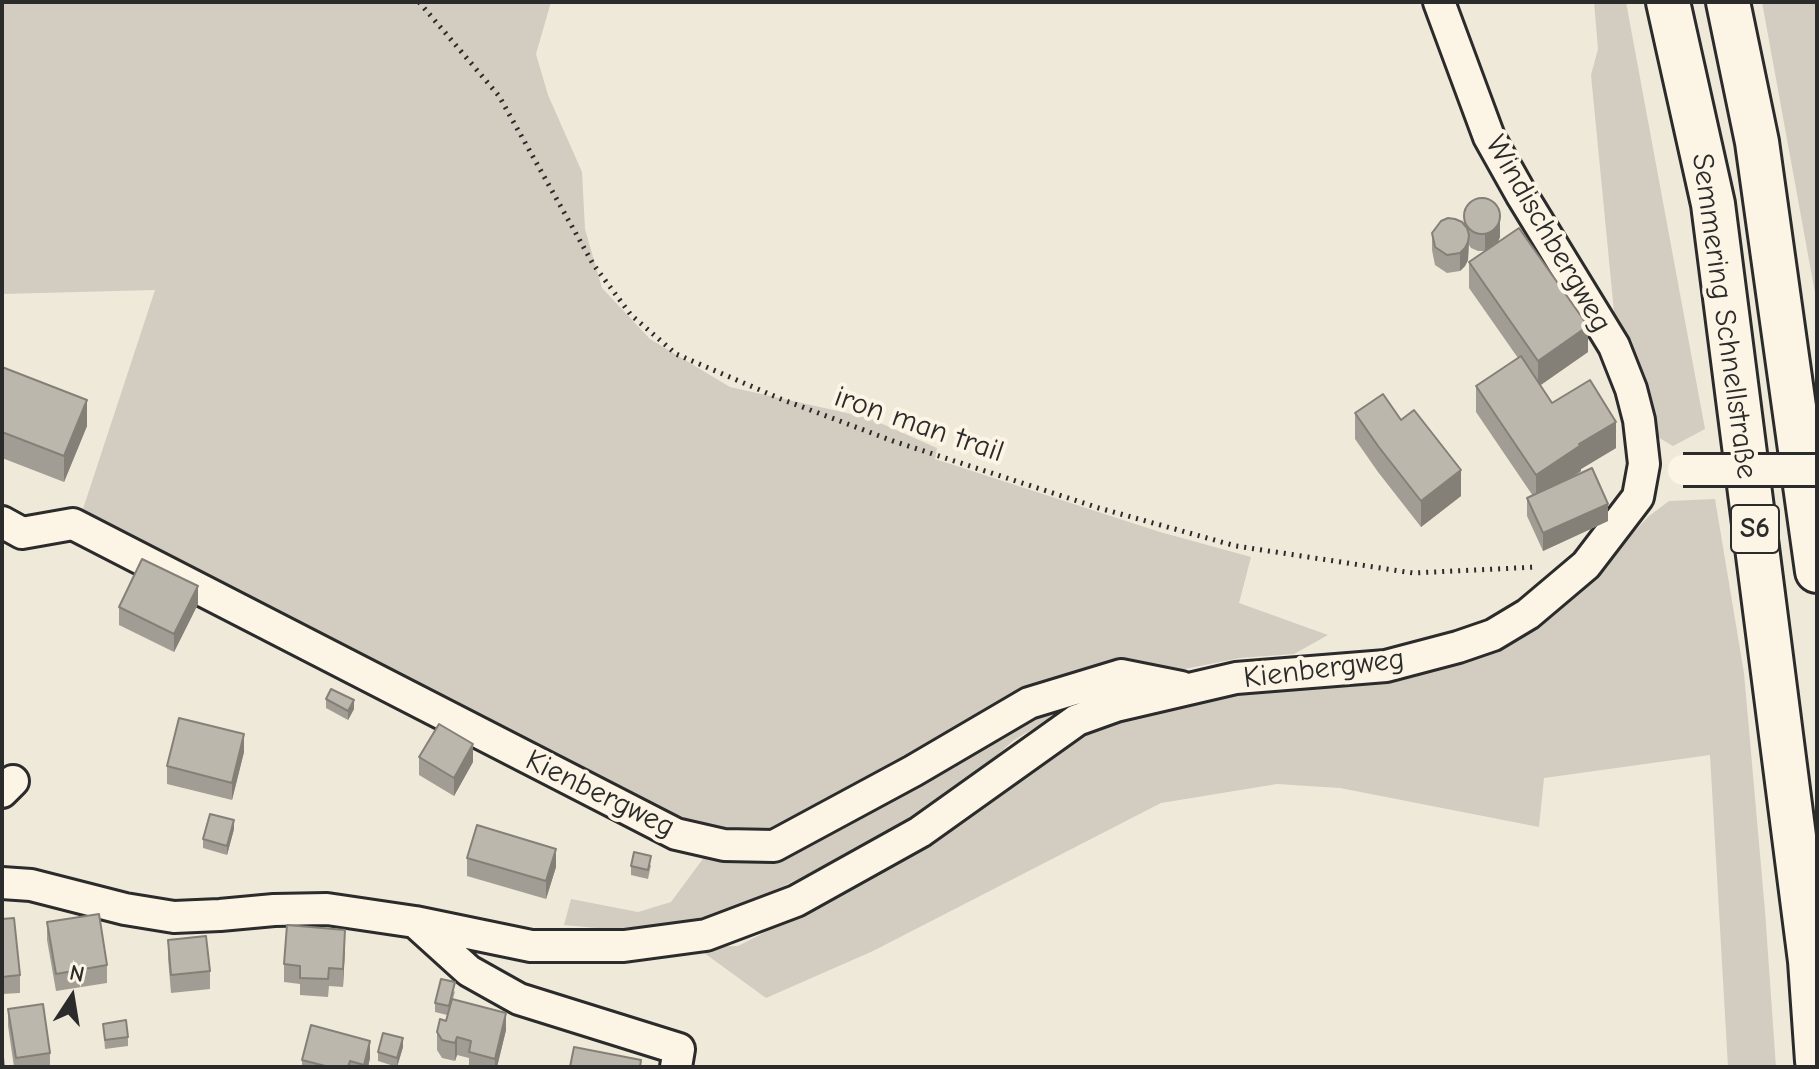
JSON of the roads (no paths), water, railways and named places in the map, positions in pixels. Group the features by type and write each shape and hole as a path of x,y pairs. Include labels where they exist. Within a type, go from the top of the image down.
{"highway":[{"name":"Semmering Schnellstraße","path":"1668,2 1713,204 1810,961 1817,1061"},
{"name":"Semmering Schnellstraße","path":"1728,2 1757,142 1817,571"}],"street":[{"name":"Windischbergweg","path":"1439,2 1489,137 1528,207 1614,346 1639,420 1641,483"},
{"path":"1641,483 1683,470 1817,470"},
{"name":"Kienbergweg","path":"2,883 31,885 125,909 174,917 327,909 415,922 531,946 624,946 706,935 796,901 920,832 1077,720 1116,706 1236,678 1386,666 1493,635 1528,614 1586,565 1641,483"},
{"name":"Kienbergweg","path":"12,528 73,524 676,834 724,845 774,846 913,771 1029,703 1121,675 1191,689"},
{"path":"415,922 469,971 519,999 679,1049 676,1067"}]}
